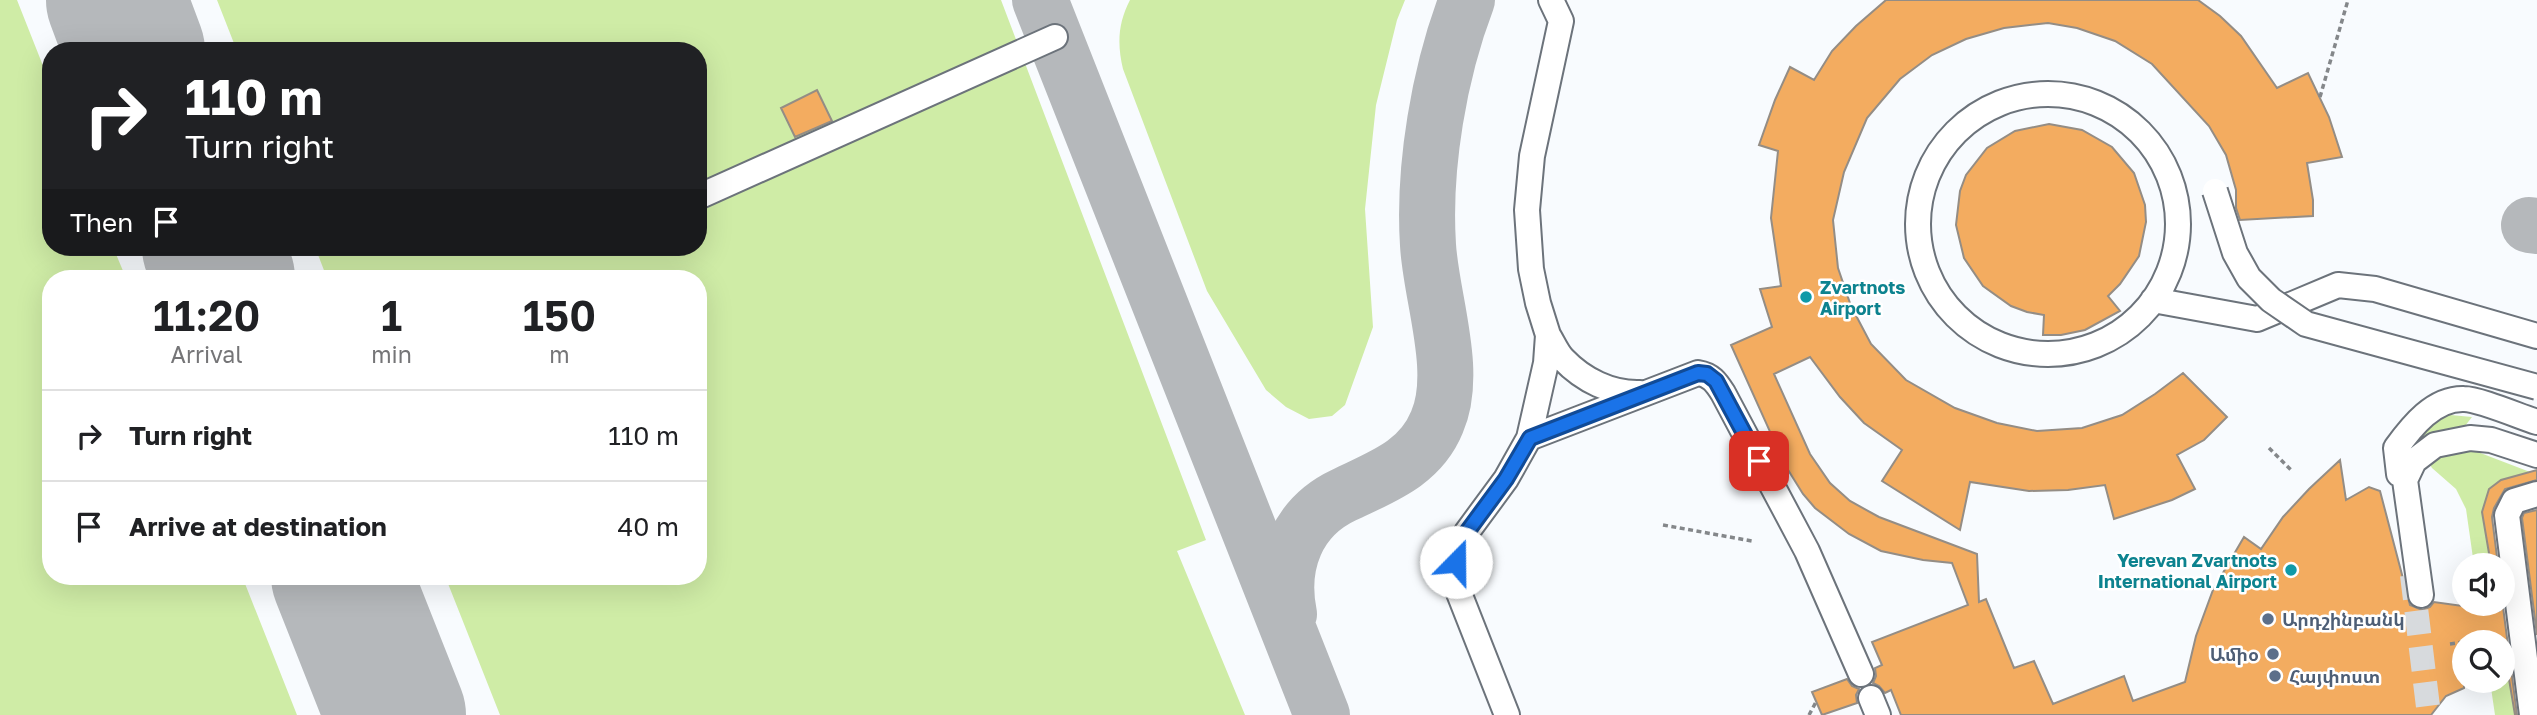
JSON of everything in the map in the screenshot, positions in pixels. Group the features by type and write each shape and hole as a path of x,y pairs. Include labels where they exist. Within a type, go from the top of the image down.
{"lane":[{"path":"1550,0 1561,21 1532,156 1527,210 1531,269 1538,303 1548,335 1563,359 1609,390 1644,393"},
{"path":"707,193 1055,37"},
{"path":"2058,94 2088,99 2124,118 2140,131 2164,164 2176,203 2178,223 2172,264 2153,300 2140,316 2107,340 2068,353 2028,353 1989,340 1972,329 1943,300 1932,283 1919,244 1917,224 1924,183 1942,147 1955,131 1980,113 2007,100 2027,95 2058,94"},
{"path":"2214,191 2235,253 2249,278 2271,300 2306,324 2537,387"},
{"path":"2153,300 2257,319 2338,285 2375,289 2537,337"},
{"path":"1507,715 1459,593 1455,578 1456,562 1467,532 1506,479 1530,438 1546,363 1548,335"},
{"path":"1530,438 1698,373 1707,374 1716,381 1807,551 1861,674"},
{"path":"2399,474 2396,447 2415,423 2436,407 2451,401 2466,399 2537,422"},
{"path":"2421,596 2405,480 2414,461 2435,445 2470,438 2491,440 2537,455"},
{"path":"2532,715 2507,514 2514,501 2537,494"}],"path":[{"path":"2320,97 2348,0"},
{"path":"2269,447 2292,471"},
{"path":"1663,525 1752,541"},
{"path":"1809,715 1816,702"}],"green space":[{"path":"0,0 17,0 42,63 42,256 117,256 123,270 42,270 42,585 246,585 297,715 0,715"},
{"path":"217,0 1001,0 1206,540 1177,551 1245,715 500,715 449,585 707,585 707,270 324,270 318,256 707,256 707,42 233,42"},
{"path":"1130,0 1405,0 1397,20 1376,105 1365,209 1373,327 1345,405 1332,416 1309,419 1286,407 1266,390 1207,291 1123,69 1120,34"},
{"path":"2440,414 2472,417 2461,431 2470,449 2530,472 2489,489 2482,512 2489,553 2472,553 2466,509 2456,489 2432,468 2420,448 2424,427"},
{"path":"2481,616 2500,616 2502,630 2483,630"},
{"path":"2492,693 2512,693 2515,715 2495,715"}],"building":[{"path":"1886,0 2198,0 2241,36 2277,88 2308,73 2329,117 2342,157 2307,163 2313,216 2240,220 2236,208 2236,190 2226,155 2209,126 2152,64 2115,41 2077,28 2048,23 2004,28 1966,39 1932,55 1900,79 1867,118 1844,172 1833,220 1838,268 1851,306 1871,344 1906,380 1955,408 1997,423 2037,431 2082,428 2122,415 2183,373 2227,417 2204,440 2177,455 2195,489 2172,500 2114,519 2105,485 2029,491 1970,482 1960,530 1882,481 1902,450 1864,423 1840,397 1810,357 1774,374 1810,454 1830,483 1850,501 1879,517 1977,554 1979,602 1986,599 2014,668 2034,661 2053,704 2124,676 2133,701 2185,682 2196,636 2213,590 2244,537 2261,549 2283,517 2340,460 2346,500 2369,487 2380,491 2410,605 2422,610 2434,602 2452,604 2452,616 2504,616 2506,630 2452,630 2453,693 2446,696 2431,715 1901,715 1891,690 1885,693 1873,683 1875,668 1882,665 1872,642 1968,605 1952,563 1881,551 1849,534 1815,508 1785,465 1731,345 1772,327 1760,289 1781,286 1771,218 1778,151 1759,145 1775,100 1790,67 1814,80 1832,51"},
{"path":"817,90 832,121 795,137 781,108"},
{"path":"2049,124 2082,130 2112,147 2134,173 2145,205 2146,222 2139,256 2120,284 2108,296 2120,311 2085,330 2061,335 2043,335 2044,315 2011,306 1983,286 1964,258 1956,225 1960,191 1966,175 1987,148 2015,131"},
{"path":"2537,470 2537,480 2505,489 2494,508 2492,517 2496,553 2489,553 2482,512 2489,489 2501,480"},
{"path":"2537,510 2537,635 2522,518 2524,513"},
{"path":"1847,679 1852,686 1859,689 1856,695 1857,703 1822,715 1812,692"},
{"path":"2511,693 2514,693 2515,715"}],"taxiway":[{"path":"1040,0 1322,715"},
{"path":"1289,614 1287,577 1295,544 1303,529 1328,504 1398,468 1410,459 1430,436 1443,402 1445,358 1430,266 1428,184 1441,89 1467,0"},
{"path":"2529,225 2537,226"}],"runway":[{"path":"116,0 132,42"},
{"path":"216,256 222,270"},
{"path":"345,585 396,715"}],"tunnel":[{"path":"2412,575 2429,715"}],"place":[{"name":"Zvartnots Airport","path":"1806,297"},
{"name":"Yerevan Zvartnots International Airport","path":"2291,570"},
{"name":"Արդշինբանկ","path":"2268,619"},
{"name":"Ամիօ","path":"2273,654"},
{"name":"Հայփոստ","path":"2275,676"}],"route":[{"path":"1456,562 1467,532 1506,479 1530,438 1698,373 1707,374 1716,381 1759,461"}]}
